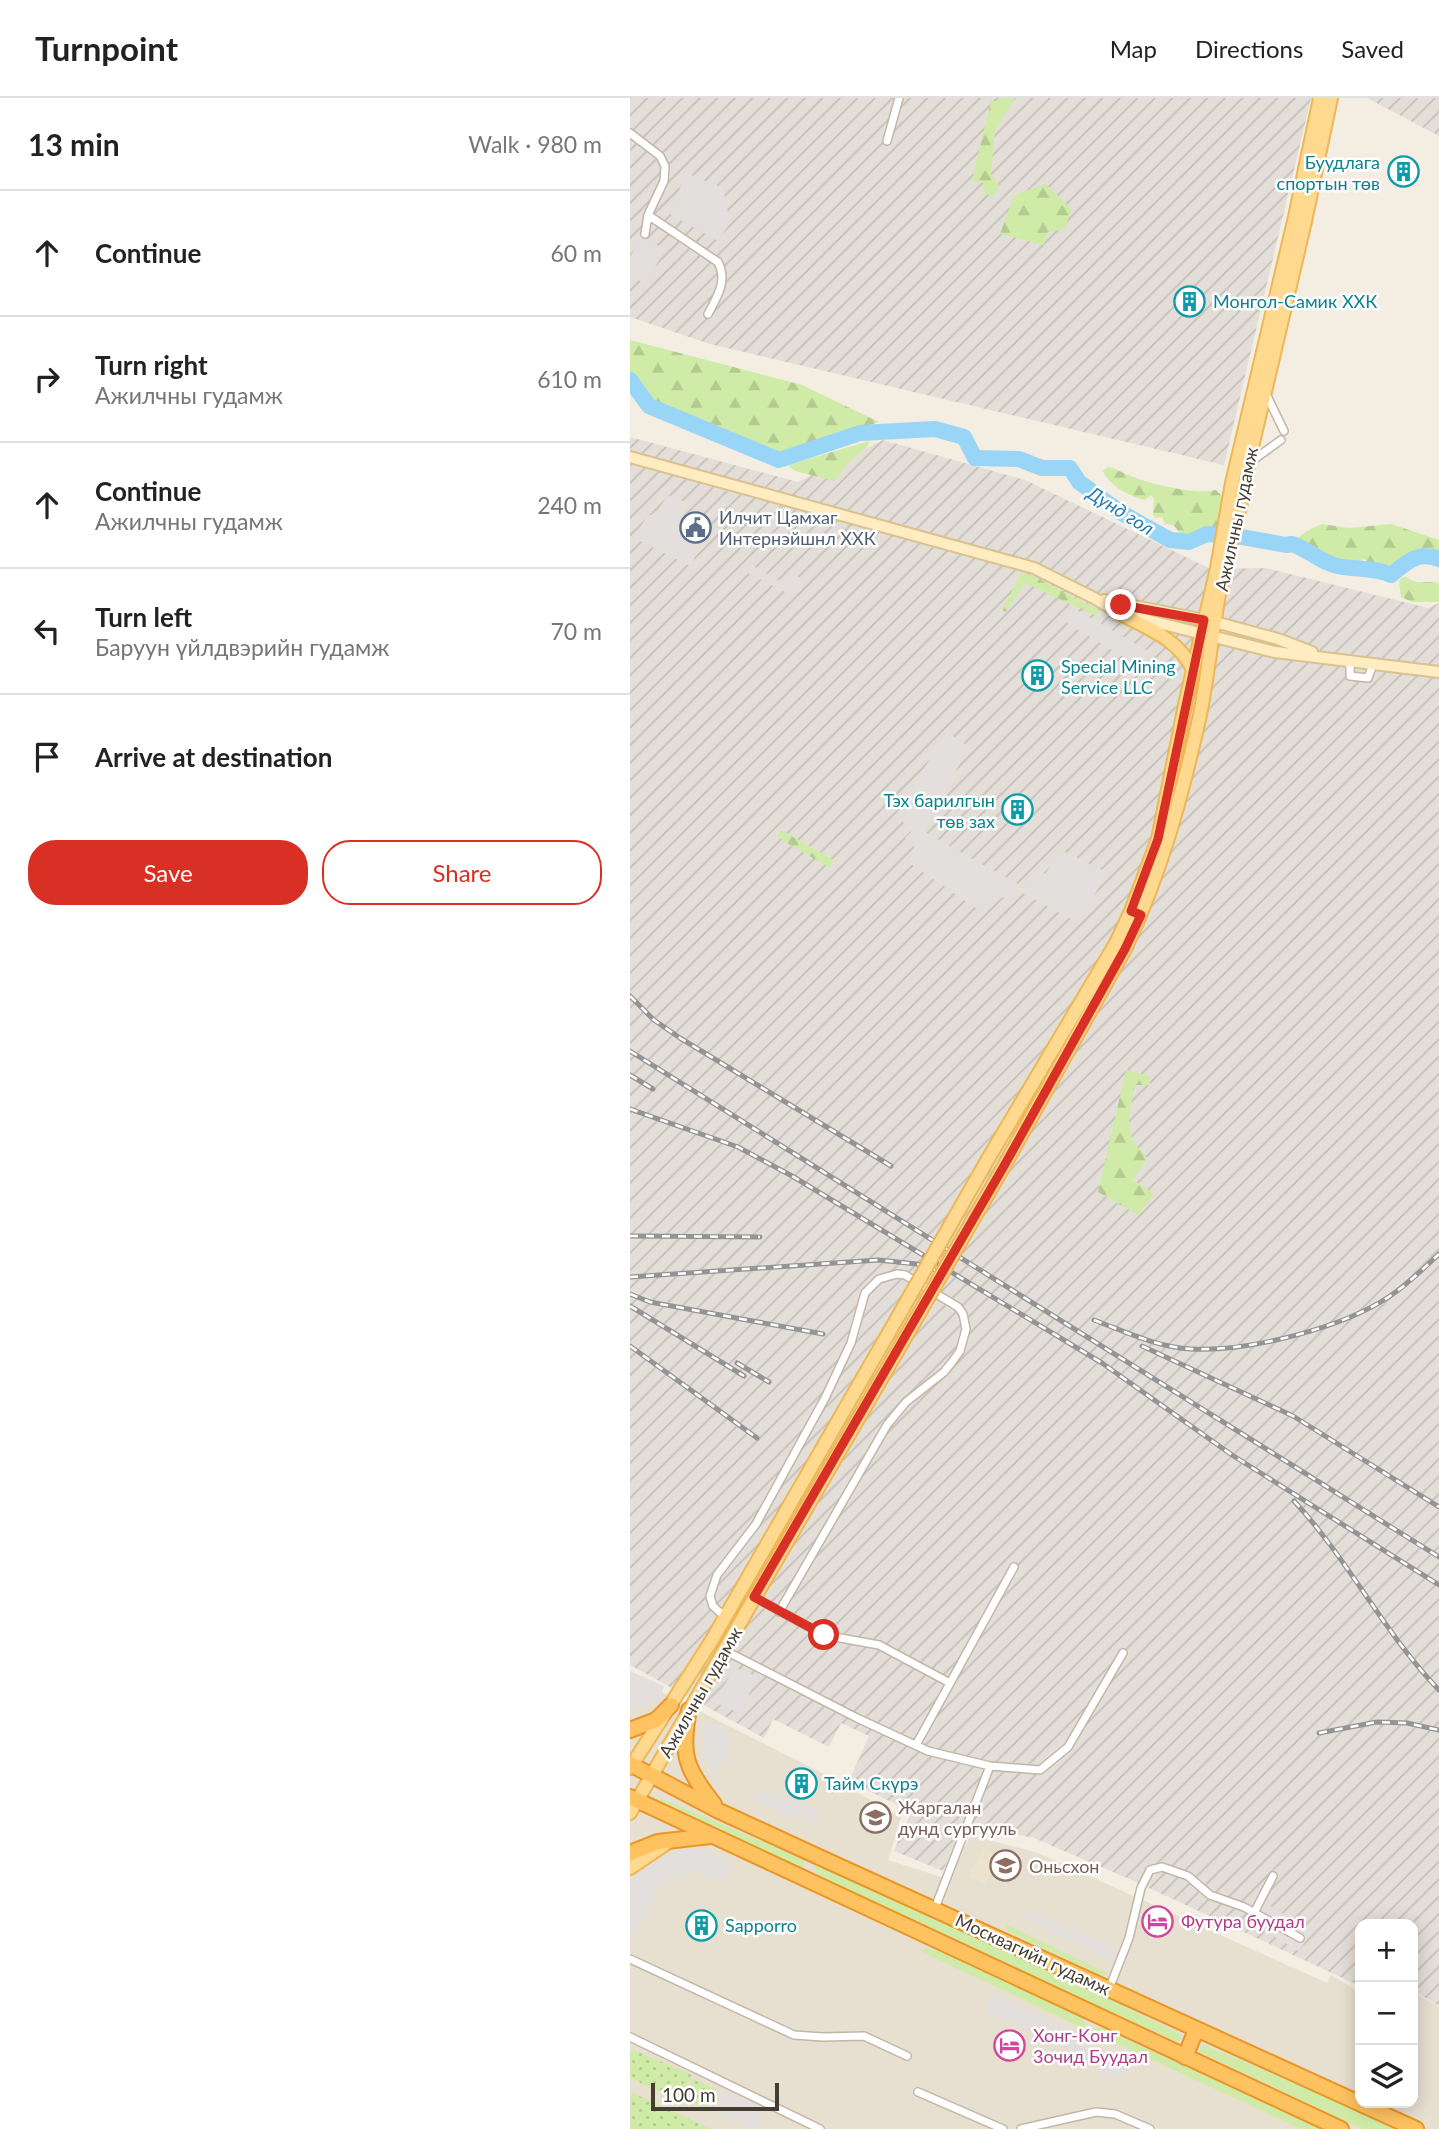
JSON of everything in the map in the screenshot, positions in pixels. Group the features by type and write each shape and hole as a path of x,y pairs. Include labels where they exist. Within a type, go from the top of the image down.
{"highway":[{"path":"630,1730 656,1720 671,1705"},
{"path":"689,1710 684,1738 687,1760 694,1778 719,1811"},
{"name":"Москвагийн гудамж","path":"631,1766 652,1774 719,1811 1416,2129"},
{"name":"Москвагийн гудамж","path":"632,1804 715,1836 1341,2129"},
{"path":"630,1853 657,1842 715,1836"},
{"path":"817,1884 808,1870 813,1860 819,1857"},
{"path":"1185,2057 1196,2030"}],"main road":[{"name":"Ажилчны гудамж","path":"631,1766 725,1617 988,1159 1136,913 1171,833 1200,714 1207,635 1220,572 1231,483 1298,204 1320,98"},
{"name":"Ажилчны гудамж","path":"1220,572 1246,485 1248,464 1331,98"},
{"path":"1119,613 1177,646 1187,656 1193,670"},
{"name":"Ажилчны гудамж","path":"632,1804 652,1774 913,1324 1125,949 1158,839 1193,670 1207,635"},
{"path":"630,1868 674,1839"}],"street":[{"path":"887,141 899,98"},
{"path":"630,133 660,156 665,166 664,181 648,215 645,234"},
{"path":"648,215 718,262 723,271 723,279 708,314"},
{"path":"1248,464 1283,436 1265,392"},
{"path":"630,457 1034,568 1119,613 1275,652 1439,672"},
{"path":"1094,598 1210,621 1278,639 1326,657"},
{"path":"1350,660 1350,676 1368,678 1373,664"},
{"path":"725,1617 713,1606 710,1596 717,1575 755,1524 825,1398 851,1343 865,1293 879,1279 888,1275 905,1276 958,1307 966,1322 965,1339 960,1351 944,1372 905,1402 891,1419 779,1612"},
{"path":"916,1745 1014,1567"},
{"path":"754,1597 824,1635 879,1645 950,1683"},
{"path":"724,1650 928,1751 990,1766 1040,1770 1068,1747 1123,1653"},
{"path":"935,1908 990,1766"},
{"path":"1109,1990 1129,1938 1141,1888 1150,1870 1162,1867 1173,1869 1188,1876 1210,1895 1254,1913 1300,1938"},
{"path":"1254,1913 1273,1876"},
{"path":"630,1959 794,2035 823,2038 864,2036 907,2056"},
{"path":"630,2037 820,2129"},
{"path":"918,2092 1003,2129"},
{"path":"1021,2129 1096,2112 1115,2114 1150,2129"}],"shaded area":[{"path":"630,98 1311,98 1224,465 710,344 630,317"},
{"path":"1367,98 1439,98 1439,136"},
{"path":"686,173 723,188 730,223 718,241 670,214"},
{"path":"643,236 665,250 645,284 630,275 630,257"},
{"path":"630,437 798,482 883,440 1025,480 1211,569 1266,568 1428,608 1439,603 1439,2006 1418,1996 1418,1919 1355,1919 1355,1984 1134,1881 1034,1838 964,1824 943,1871 894,1851 911,1812 849,1781 869,1736 841,1723 829,1747 773,1719 764,1738 630,1665"},
{"path":"668,495 685,502 682,536 698,544 692,567 634,538 647,516 655,514"},
{"path":"751,565 785,584 792,573 802,579 791,595 748,573"},
{"path":"1075,609 1150,652 1142,668 1067,623"},
{"path":"946,731 969,747 923,831 1023,887 1035,871 1045,874 1061,850 1106,872 1080,924 1017,890 1015,896 994,899 983,913 908,862 915,849 912,842 905,838 911,832 909,826 896,817"},
{"path":"735,1668 756,1676 742,1714 714,1702"},
{"path":"630,1671 664,1686 660,1699 630,1711"},
{"path":"630,1676 814,1769 901,1817 888,1860 947,1879 971,1835 1038,1853 1327,1983 1331,1975 1355,1990 1355,2108 1418,2108 1418,1997 1439,2007 1439,2129 630,2129"},
{"path":"701,1722 721,1725 729,1739 724,1762 713,1775 704,1751"},
{"path":"760,1788 821,1812 814,1823 792,1813 790,1817 753,1800"},
{"path":"695,1848 730,1862 722,1882 694,1871 661,1883 635,1934 630,1931 631,1881 658,1859"},
{"name":"Оньсхон","path":"984,1848 999,1857 1003,1849 1022,1856 1013,1874 994,1866 985,1884 968,1876"},
{"path":"1267,1904 1312,1931 1299,1951 1254,1925"},
{"path":"1029,1909 1119,1951 1115,1961 1024,1919"},
{"path":"992,1993 1077,2032 1075,2037 1131,2063 1127,2076 1102,2077 1096,2064 1080,2058 1081,2055 984,2011"},
{"path":"727,2089 764,2107 755,2128 716,2112"}],"green space":[{"path":"999,98 1015,98 995,130 991,174 999,186 994,196 984,194 983,183 972,180 991,101 998,101"},
{"path":"1046,184 1072,210 1064,229 1048,232 1044,245 1000,234 1014,195"},
{"path":"630,340 802,385 879,422 778,455 650,401 630,372"},
{"path":"869,441 868,446 849,462 835,481 795,471 788,465"},
{"path":"1108,467 1172,488 1216,490 1225,499 1217,529 1202,530 1198,535 1184,538 1175,527 1165,524 1162,517 1156,518 1153,515 1154,499 1151,495 1145,500 1121,490 1103,471"},
{"path":"1321,524 1350,528 1391,524 1439,540 1439,562 1418,560 1392,579 1373,570 1366,560 1362,559 1357,566 1348,561 1337,564 1309,545 1295,551 1280,548 1275,550 1263,545 1275,541 1294,541"},
{"path":"1021,573 1031,575 1099,610 1096,616 1025,583 1006,612 1002,610"},
{"path":"1403,577 1419,582 1439,583 1439,602 1412,602 1401,597 1399,581"},
{"path":"781,830 834,860 830,868 777,837"},
{"path":"1126,1070 1150,1076 1150,1085 1135,1085 1129,1116 1133,1140 1147,1158 1133,1180 1154,1194 1138,1215 1098,1192"},
{"path":"660,1798 805,1860 802,1871 660,1803"},
{"path":"815,1866 854,1878 1096,1990 1122,2006 1180,2034 1182,2039 1177,2042 849,1893 816,1872"},
{"path":"1007,1925 1107,1973 1105,1977 1009,1932 1006,1930"},
{"path":"924,1948 939,1951 1084,2018 1085,2029 922,1952"},
{"path":"1100,2027 1318,2127 1301,2129 1092,2032"},
{"path":"1204,2045 1396,2129 1362,2129 1200,2052 1198,2047"},
{"path":"632,2049 692,2075 680,2101 630,2078"},
{"path":"693,2079 716,2089 707,2108 684,2098"},
{"path":"631,2092 711,2129 630,2129"}],"waterway":[{"name":"Дунд гол","path":"630,380 649,406 779,460 860,433 935,429 964,437 975,458 1019,459 1042,468 1070,468 1079,482 1120,512 1170,540 1189,542 1207,534 1292,544 1331,564 1391,575 1418,557 1439,559"}],"railway":[{"path":"630,996 654,1020 680,1038 891,1166"},
{"path":"630,1051 1439,1557"},
{"path":"630,1075 653,1089"},
{"path":"630,1109 738,1147 792,1176 1102,1363 1232,1455 1439,1585"},
{"path":"630,1236 760,1237"},
{"path":"1094,1320 1178,1348 1214,1349 1267,1342 1321,1328 1370,1308 1403,1286 1439,1254"},
{"path":"630,1277 878,1260 917,1264 935,1270"},
{"path":"630,1294 650,1302 823,1334"},
{"path":"630,1306 744,1376"},
{"path":"630,1346 757,1438"},
{"path":"1142,1346 1293,1416 1439,1507"},
{"path":"737,1363 769,1382"},
{"path":"1294,1501 1332,1547 1401,1645 1439,1690"},
{"path":"1319,1733 1377,1722 1407,1723 1439,1730"}],"place":[{"name":"Буудлага спортын төв","path":"1403,172"},
{"name":"Монгол-Самик ХХК","path":"1190,301"},
{"name":"Илчит Цамхаг Интернэйшнл ХХК","path":"696,527"},
{"name":"Special Mining Service LLC","path":"1038,676"},
{"name":"Тэх барилгын төв зах","path":"1018,810"},
{"name":"Тайм Скүрэ","path":"801,1783"},
{"name":"Жаргалан дунд сургууль","path":"875,1817"},
{"name":"Оньсхон","path":"1006,1866"},
{"name":"Футура буудал","path":"1158,1921"},
{"name":"Sapporro","path":"702,1925"},
{"name":"Хонг-Kонг 3очид Буудал","path":"1010,2045"}],"route":[{"path":"824,1635 754,1597 1004,1166 1125,949 1141,915 1131,911 1158,839 1204,620 1121,605"}]}
